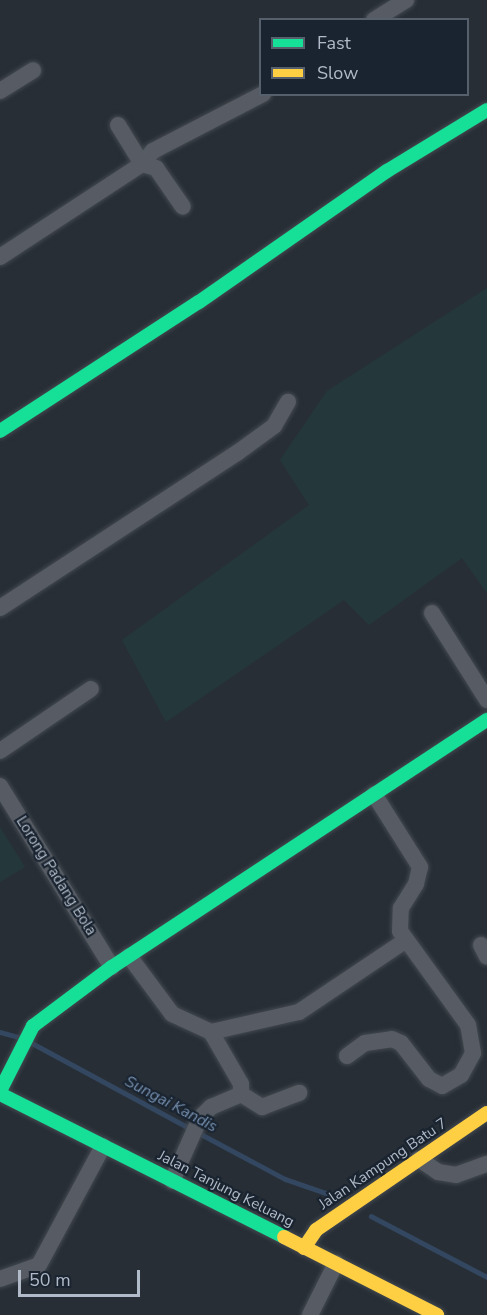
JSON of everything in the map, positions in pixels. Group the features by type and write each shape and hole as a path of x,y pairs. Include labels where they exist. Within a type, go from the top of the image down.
{"street":[{"path":"377,18 406,0"},
{"path":"0,91 33,70"},
{"path":"0,257 142,164 153,151 259,96"},
{"path":"0,431 199,302 387,171 487,110"},
{"path":"118,125 142,164 156,168 183,207"},
{"path":"0,608 237,453 274,426 288,402"},
{"path":"432,613 487,700"},
{"path":"0,751 91,689"},
{"path":"0,1092 33,1026 112,967 487,720"},
{"name":"Lorong Padang Bola","path":"0,786 112,967"},
{"path":"347,1056 365,1043 392,1040 401,1043 429,1079 442,1086 461,1075 473,1053 468,1025 400,931 401,908 416,884 420,867 374,794"},
{"path":"212,1032 299,1012 406,940"},
{"path":"129,956 172,1014 212,1032 241,1084 241,1094"},
{"name":"Jalan Tanjung Keluang","path":"0,1092 437,1315"},
{"path":"241,1094 262,1107 299,1093"},
{"path":"172,1181 200,1118 211,1107 241,1094"},
{"name":"Jalan Kampung Batu 7","path":"304,1248 316,1230 487,1113"},
{"path":"0,1279 26,1273 39,1265 103,1146"},
{"path":"418,1159 438,1172 456,1175 487,1164"},
{"path":"310,1315 336,1263"},
{"path":"398,1315 406,1300"}],"green space":[{"path":"487,288 487,593 462,558 369,625 344,600 166,722 122,640 309,505 280,460 327,391"},
{"path":"0,827 25,867 0,882"}],"waterway":[{"name":"Sungai Kandis","path":"0,1032 19,1037"},
{"name":"Sungai Kandis","path":"32,1043 191,1129"},
{"name":"Sungai Kandis","path":"199,1133 285,1179 332,1195"},
{"name":"Sungai Kandis","path":"371,1216 487,1277"}],"traffic: fast":[{"path":"0,431 199,302 387,171 487,110"},
{"path":"0,1091 33,1026 112,967 487,720"},
{"path":"0,1094 284,1237"}],"traffic: slow":[{"path":"304,1248 316,1230 487,1113"},
{"path":"284,1237 437,1315"}]}
